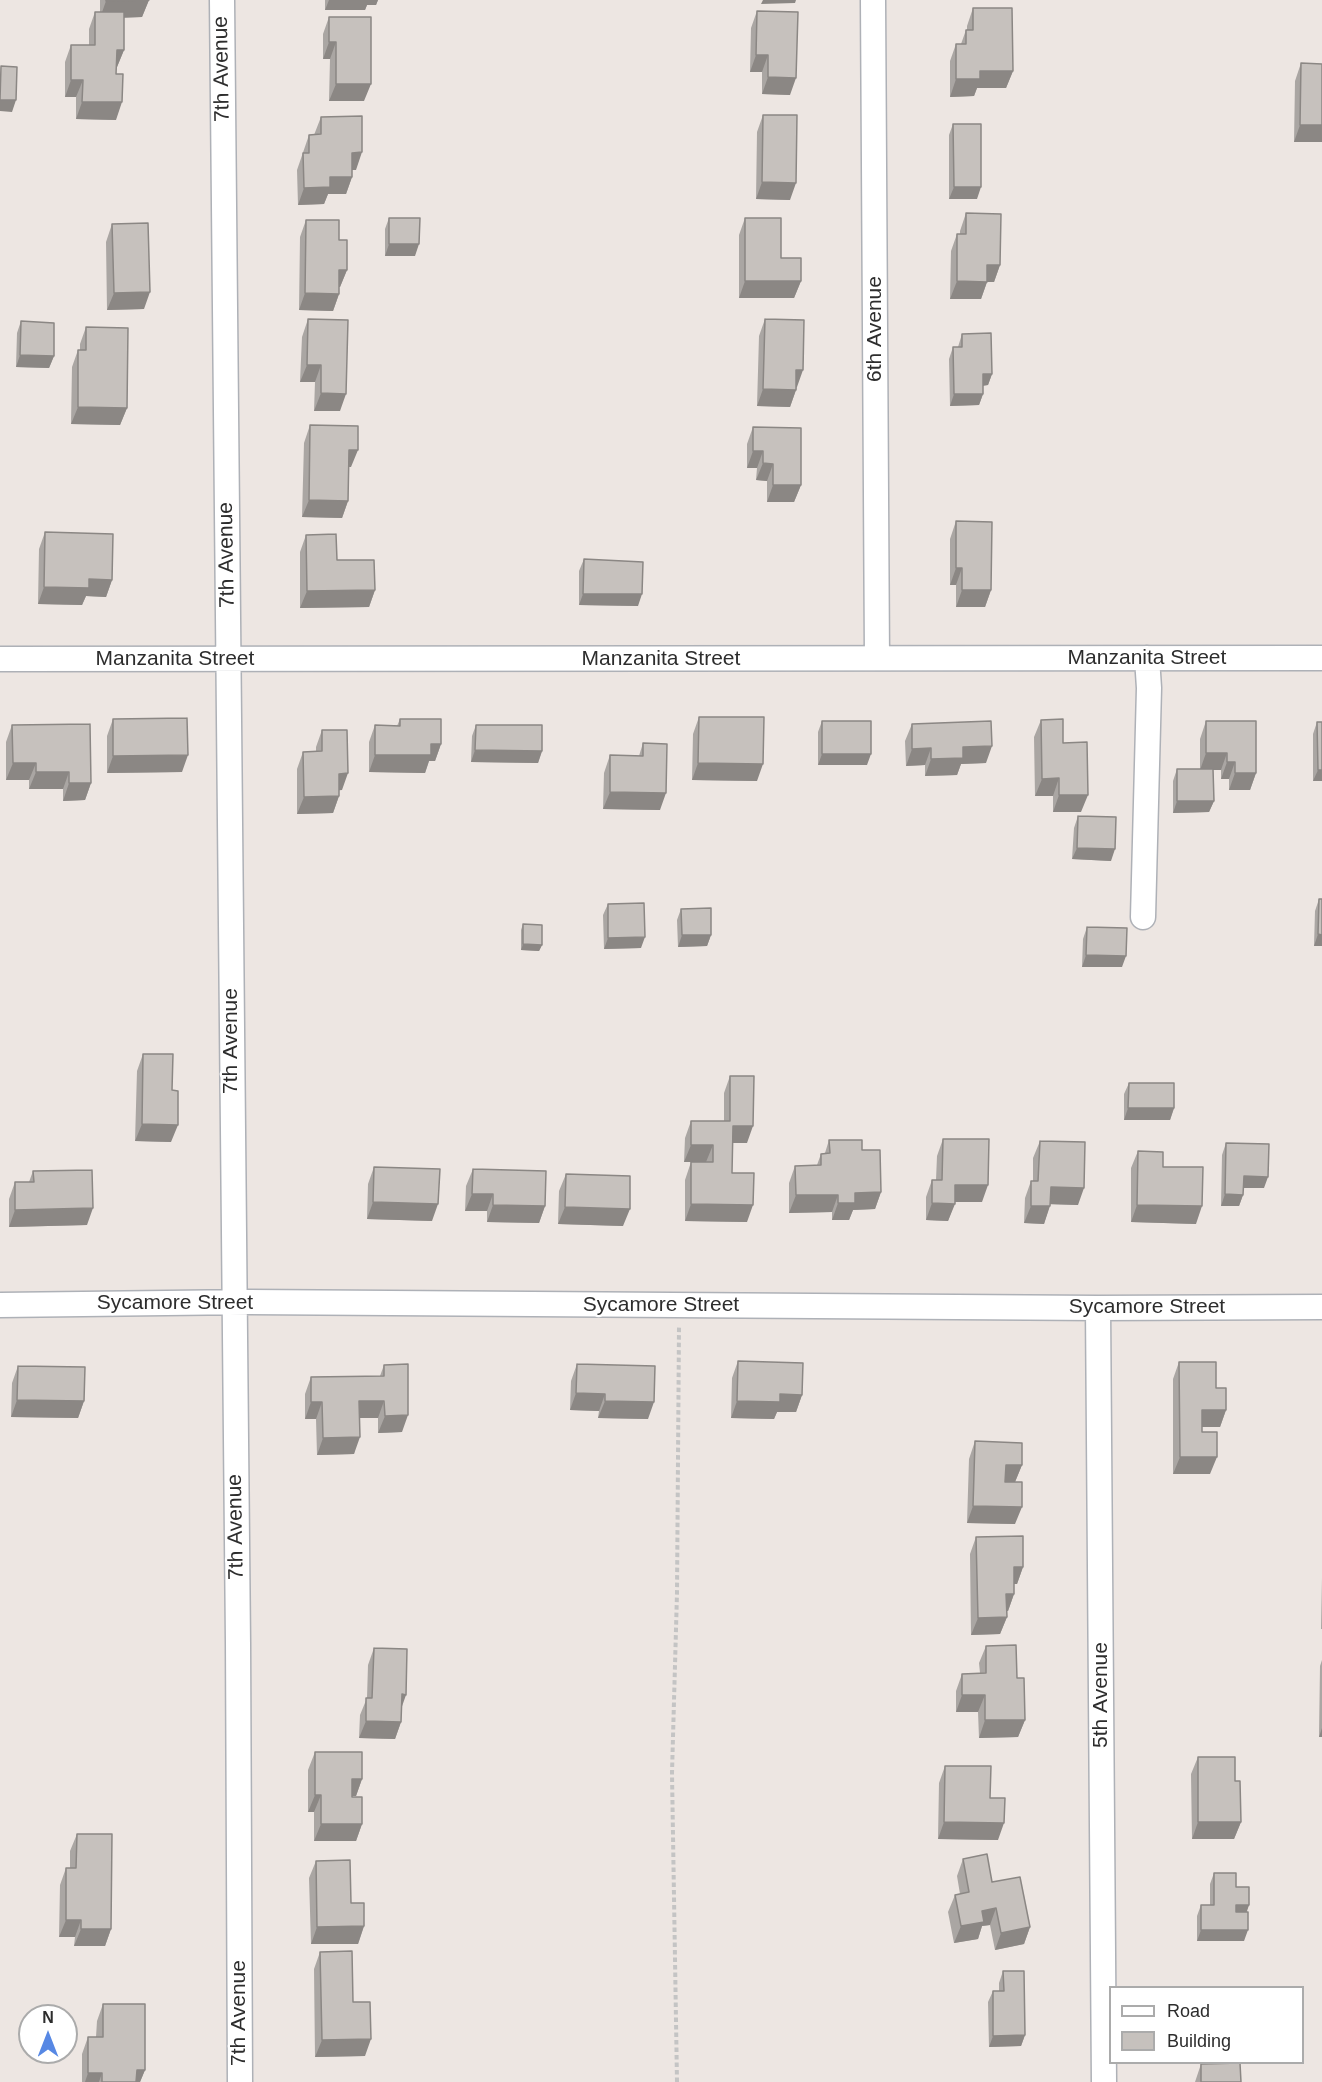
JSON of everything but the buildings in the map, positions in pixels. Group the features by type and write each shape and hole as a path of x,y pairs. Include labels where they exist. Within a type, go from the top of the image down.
{"street":[{"name":"7th Avenue","path":"222,0 238,1642 240,2082"},
{"name":"6th Avenue","path":"873,0 877,658"},
{"path":"1143,917 1149,688 1147,658"},
{"name":"Manzanita Street","path":"0,659 1322,658"},
{"name":"Sycamore Street","path":"0,1305 233,1302 1098,1308 1322,1306"},
{"name":"5th Avenue","path":"1098,1308 1104,2082"}],"path":[{"path":"677,2082 672,1773 680,1305"}]}
